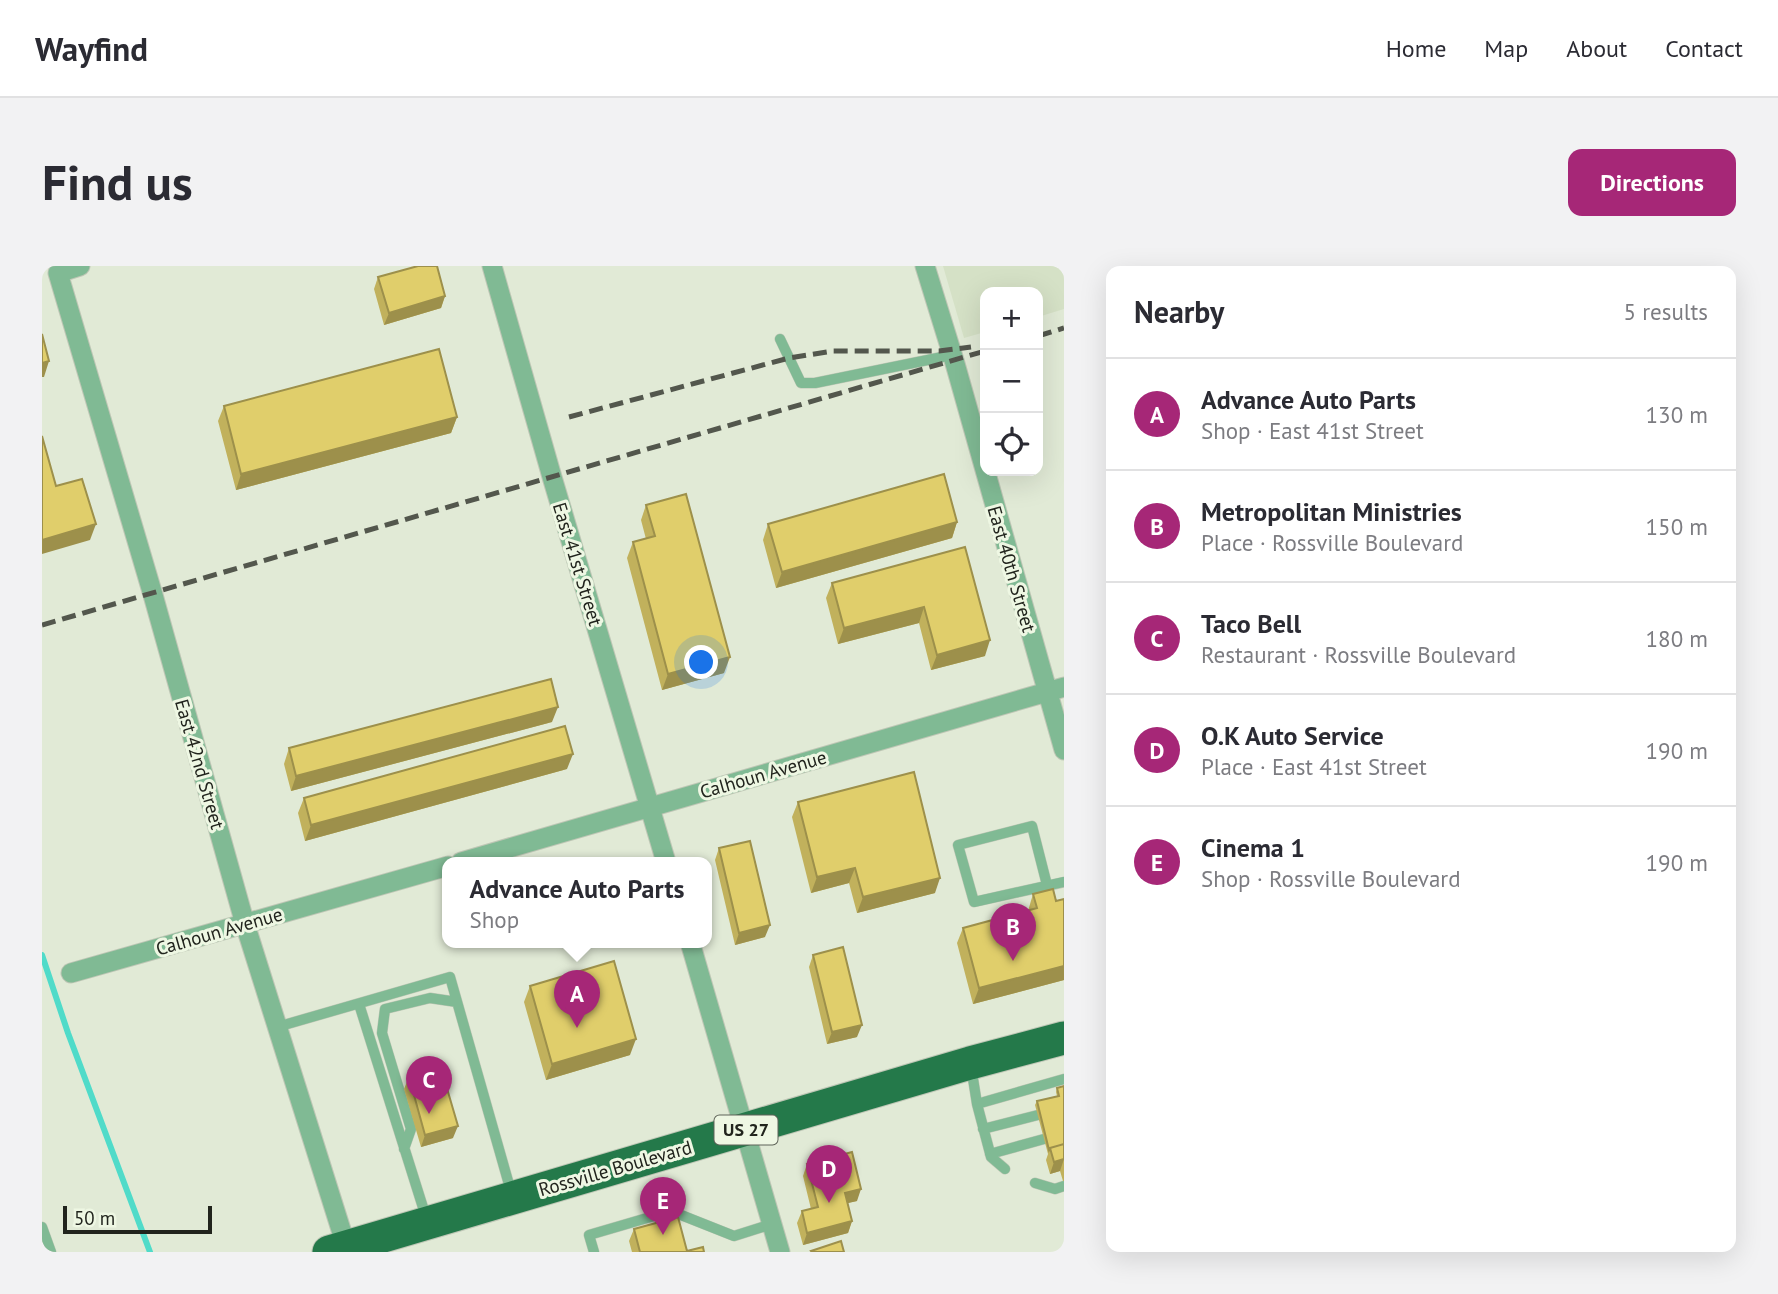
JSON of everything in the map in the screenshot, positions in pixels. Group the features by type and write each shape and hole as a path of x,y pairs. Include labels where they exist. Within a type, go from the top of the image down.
{"highway":[{"name":"Rossville Boulevard","path":"341,1250 970,1063 1064,1038"}],"street":[{"path":"56,270 80,266"},
{"name":"East 41st Street","path":"492,266 555,491 665,857"},
{"name":"East 40th Street","path":"925,266 1055,689 1064,750"},
{"name":"East 42nd Street","path":"56,270 153,595 245,924 341,1250"},
{"name":"Calhoun Avenue","path":"478,857 1055,689"},
{"name":"Calhoun Avenue","path":"71,973 442,867"},
{"path":"692,948 780,1252"}],"lane":[{"path":"780,339 801,383 815,383 952,355"},
{"path":"1047,885 1032,826 958,845 974,902 1064,882"},
{"path":"277,1027 450,977 512,1198"},
{"path":"404,1149 411,1129 382,1033 385,1009 430,998 457,1002"},
{"path":"359,1004 428,1223"},
{"path":"970,1063 990,1154 1004,1169"},
{"path":"977,1104 1064,1079"},
{"path":"984,1129 1038,1115"},
{"path":"990,1154 1044,1139"},
{"path":"1035,1183 1055,1189 1064,1186"},
{"path":"594,1252 589,1235 671,1211 734,1236 772,1224"},
{"path":"42,1227 51,1252"}],"shaded area":[{"path":"943,266 1064,266 1064,309 1043,315 1043,287 980,287 980,333 964,338"}],"building":[{"path":"418,266 437,266 445,296 389,313 378,277"},
{"path":"42,334 49,361 42,363"},
{"path":"439,349 457,417 241,474 224,406"},
{"path":"42,436 56,486 82,479 96,524 42,540"},
{"path":"944,474 957,522 782,572 768,524"},
{"path":"686,494 730,657 668,674 633,542 655,536 646,505"},
{"path":"965,547 990,640 937,655 924,607 844,628 832,583"},
{"path":"551,679 558,707 296,776 289,748"},
{"path":"565,726 573,754 311,825 304,798"},
{"path":"914,772 940,878 863,897 855,868 817,877 798,802"},
{"path":"750,841 770,925 739,933 719,848"},
{"path":"1053,889 1056,901 1064,899 1064,966 979,988 963,928 1037,908 1033,894"},
{"path":"843,947 862,1025 832,1032 813,955"},
{"path":"614,961 636,1039 552,1064 530,986"},
{"path":"441,1068 458,1126 425,1135 409,1077"},
{"path":"1064,1086 1064,1144 1049,1150 1037,1101 1059,1096 1057,1088"},
{"path":"1064,1144 1064,1159 1054,1162 1050,1148"},
{"path":"852,1152 861,1189 845,1193 852,1221 807,1233 802,1211 818,1207 807,1164"},
{"path":"678,1217 687,1251 703,1247 704,1252 640,1252 634,1229"},
{"path":"841,1241 844,1252 811,1251"}],"waterway":[{"path":"42,955 68,1033 150,1252"}],"railway":[{"path":"1043,334 1064,328"},
{"path":"569,417 789,358 833,351 939,351 971,347"},
{"path":"42,625 980,352"}],"place":[{"name":"Metropolitan Ministries","path":"1013,961"},
{"name":"Advance Auto Parts","path":"577,1028"},
{"name":"Taco Bell","path":"429,1114"},
{"name":"O.K Auto Service","path":"829,1203"},
{"name":"Cinema 1","path":"663,1235"}]}
